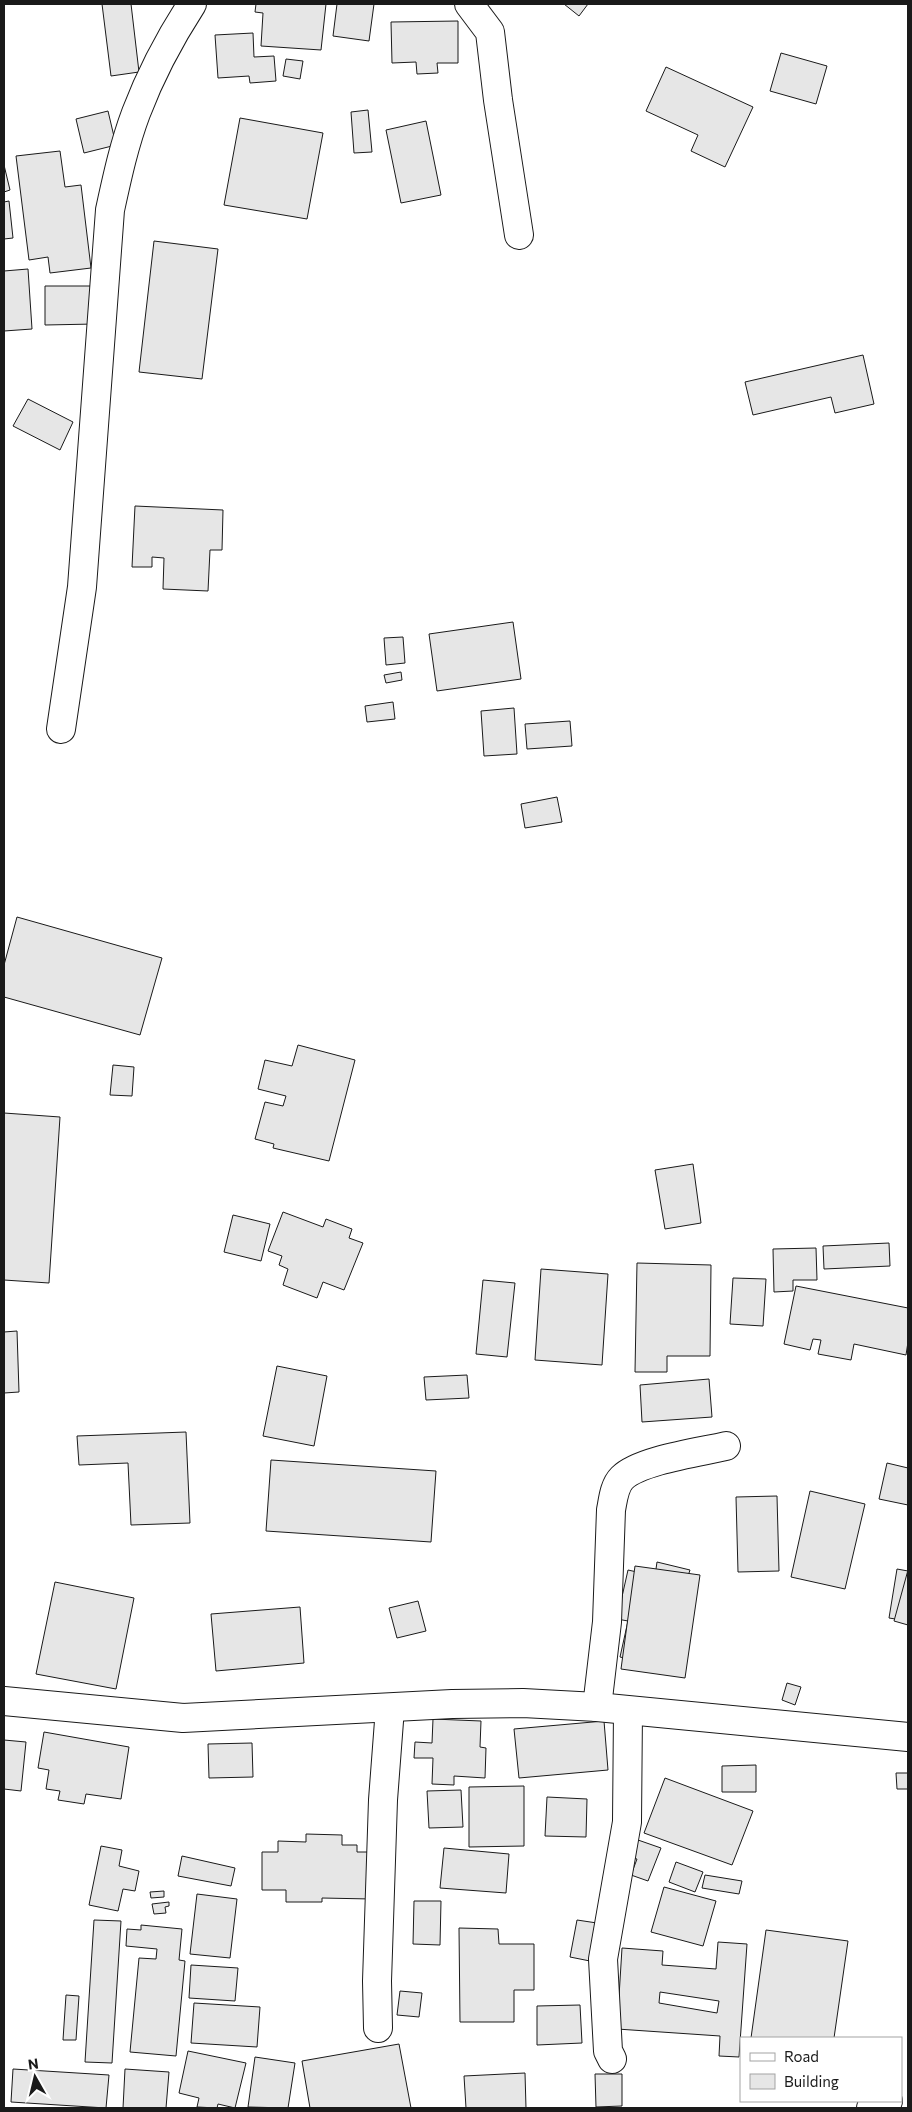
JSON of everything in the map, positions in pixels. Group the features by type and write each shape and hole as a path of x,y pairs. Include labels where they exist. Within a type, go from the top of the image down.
{"street":[{"path":"61,728 82,587 110,210 121,159 136,113 176,29 192,4"},
{"path":"469,4 490,32 518,235"},
{"path":"597,1707 607,1622 611,1510 614,1493 622,1478 639,1468 659,1461 726,1446"},
{"path":"4,1701 183,1718 514,1704 597,1707 908,1737"},
{"path":"378,2028 377,1980 383,1800 390,1708"},
{"path":"612,2059 608,2051 603,1959 627,1822 628,1711"},
{"path":"871,2108 886,2102"}],"building":[{"path":"102,4 131,4 139,72 111,76"},
{"path":"256,4 326,4 321,50 261,46 263,13 255,12"},
{"path":"337,4 374,4 369,41 333,36"},
{"path":"564,4 588,4 579,16"},
{"path":"458,21 458,63 437,63 438,73 417,74 416,62 392,63 391,22"},
{"path":"253,33 254,57 274,56 276,81 250,83 249,76 218,78 215,35"},
{"path":"781,53 827,66 816,104 770,91"},
{"path":"286,59 303,61 300,79 283,76"},
{"path":"666,67 753,107 725,167 691,151 698,135 646,111"},
{"path":"368,110 372,152 354,153 351,112"},
{"path":"108,111 116,145 84,153 76,119"},
{"path":"240,118 323,133 307,219 224,205"},
{"path":"426,121 441,195 401,203 386,130"},
{"path":"60,151 65,187 81,185 91,268 50,273 48,257 29,260 16,156"},
{"path":"4,165 10,190 4,192"},
{"path":"9,201 13,238 4,239 4,202"},
{"path":"154,241 218,249 202,379 139,372"},
{"path":"28,269 32,329 4,331 4,271"},
{"path":"45,286 95,286 95,324 45,325"},
{"path":"863,355 874,404 835,413 831,397 753,415 745,382"},
{"path":"28,399 73,422 60,450 13,426"},
{"path":"135,506 223,510 222,550 210,550 208,591 163,589 164,558 152,557 152,567 132,567"},
{"path":"513,622 521,679 437,691 429,634"},
{"path":"403,637 405,663 386,665 384,638"},
{"path":"401,672 402,680 386,683 384,675"},
{"path":"393,702 395,719 367,722 365,706"},
{"path":"514,708 517,754 484,756 481,711"},
{"path":"570,721 572,746 527,749 525,724"},
{"path":"557,797 562,822 525,828 521,804"},
{"path":"17,917 162,958 140,1035 4,997 4,965"},
{"path":"298,1045 355,1060 329,1161 273,1148 274,1144 255,1139 265,1102 283,1106 286,1096 258,1089 265,1060 292,1066"},
{"path":"113,1065 134,1067 132,1096 110,1095"},
{"path":"4,1113 60,1117 49,1283 4,1280"},
{"path":"693,1164 701,1223 665,1229 655,1170"},
{"path":"283,1212 323,1227 326,1219 352,1229 349,1238 363,1243 344,1290 323,1282 317,1298 283,1285 288,1269 279,1265 282,1256 268,1251"},
{"path":"233,1215 270,1224 261,1261 224,1252"},
{"path":"889,1243 890,1266 824,1269 823,1246"},
{"path":"816,1248 817,1280 793,1280 793,1291 774,1292 773,1249"},
{"path":"637,1263 711,1265 710,1356 667,1356 667,1372 635,1372"},
{"path":"541,1269 608,1274 602,1365 535,1360"},
{"path":"733,1278 766,1279 763,1326 730,1324"},
{"path":"483,1280 515,1283 507,1357 476,1354"},
{"path":"796,1286 908,1308 906,1355 854,1344 851,1360 818,1354 821,1340 813,1339 810,1350 784,1344"},
{"path":"17,1331 19,1392 4,1393 4,1332"},
{"path":"277,1366 327,1376 314,1446 263,1436"},
{"path":"467,1375 469,1398 426,1400 424,1377"},
{"path":"709,1379 712,1417 642,1422 640,1385"},
{"path":"186,1432 190,1523 131,1525 128,1463 79,1465 77,1436"},
{"path":"271,1460 436,1471 431,1542 266,1531"},
{"path":"887,1463 908,1468 908,1505 879,1499"},
{"path":"810,1491 865,1504 845,1589 791,1577"},
{"path":"777,1496 779,1571 738,1572 736,1497"},
{"path":"657,1562 690,1570 687,1579 698,1582 691,1610 694,1610 678,1671 620,1657 628,1621 617,1619 628,1570 655,1576"},
{"path":"635,1566 700,1575 685,1678 621,1669"},
{"path":"897,1569 908,1571 908,1621 889,1618"},
{"path":"908,1570 908,1625 894,1621"},
{"path":"55,1582 134,1598 116,1689 36,1674"},
{"path":"418,1601 426,1631 397,1638 389,1608"},
{"path":"300,1607 304,1663 216,1671 211,1614"},
{"path":"787,1683 801,1687 795,1705 782,1700"},
{"path":"433,1719 481,1721 480,1747 486,1748 485,1778 454,1776 454,1785 432,1784 433,1758 414,1758 415,1742 432,1743"},
{"path":"604,1721 608,1770 519,1778 514,1729"},
{"path":"44,1732 129,1747 121,1799 86,1794 84,1804 58,1800 60,1791 46,1789 49,1770 38,1768"},
{"path":"4,1740 26,1742 21,1791 4,1789"},
{"path":"252,1743 253,1777 209,1778 208,1744"},
{"path":"756,1765 756,1792 722,1792 722,1766"},
{"path":"896,1773 908,1773 908,1789 897,1789"},
{"path":"665,1778 753,1811 732,1865 644,1833"},
{"path":"524,1786 524,1846 469,1847 469,1787"},
{"path":"461,1790 463,1827 429,1828 427,1791"},
{"path":"547,1797 587,1799 586,1837 545,1836"},
{"path":"306,1834 342,1835 342,1845 357,1845 357,1852 371,1852 371,1899 322,1898 322,1902 286,1902 286,1890 262,1890 262,1852 278,1852 278,1841 306,1842"},
{"path":"638,1840 661,1848 648,1881 631,1875 637,1859 632,1858"},
{"path":"101,1846 122,1850 119,1866 139,1871 135,1891 123,1889 118,1911 89,1905"},
{"path":"444,1848 509,1854 506,1893 440,1888"},
{"path":"182,1856 235,1868 231,1886 178,1876"},
{"path":"676,1862 703,1872 695,1892 669,1882"},
{"path":"705,1875 742,1881 739,1894 702,1888"},
{"path":"664,1887 716,1901 703,1946 651,1932"},
{"path":"164,1891 164,1897 151,1898 150,1892"},
{"path":"197,1894 237,1899 230,1958 190,1954"},
{"path":"414,1901 441,1901 440,1945 413,1944"},
{"path":"169,1902 169,1906 165,1907 166,1913 154,1914 152,1904"},
{"path":"94,1920 121,1921 112,2063 85,2062"},
{"path":"577,1920 597,1923 590,1961 570,1957"},
{"path":"141,1925 182,1929 179,1960 185,1961 176,2056 130,2052 139,1958 156,1959 157,1949 126,1946 127,1929 141,1930"},
{"path":"459,1928 498,1929 499,1944 534,1944 534,1990 514,1990 514,2022 460,2022"},
{"path":"766,1930 848,1941 834,2037 751,2037"},
{"path":"718,1942 747,1944 739,2057 719,2056 720,2036 617,2029 622,1948 663,1951 662,1965 716,1969","holes":["660,1992 719,2001 717,2013 659,2003"]},
{"path":"191,1965 238,1968 235,2001 189,1998"},
{"path":"400,1991 422,1993 419,2017 397,2015"},
{"path":"66,1995 79,1996 76,2040 63,2040"},
{"path":"194,2003 260,2007 257,2047 191,2043"},
{"path":"580,2005 582,2043 537,2045 537,2006"},
{"path":"399,2044 411,2108 310,2108 302,2061"},
{"path":"188,2051 246,2063 235,2108 218,2104 217,2108 197,2107 199,2098 179,2093"},
{"path":"255,2057 295,2063 288,2108 248,2107"},
{"path":"13,2069 109,2075 106,2108 11,2102"},
{"path":"125,2069 169,2072 166,2108 123,2108"},
{"path":"525,2073 526,2108 466,2108 464,2076"},
{"path":"595,2074 622,2074 622,2106 596,2107"}]}
